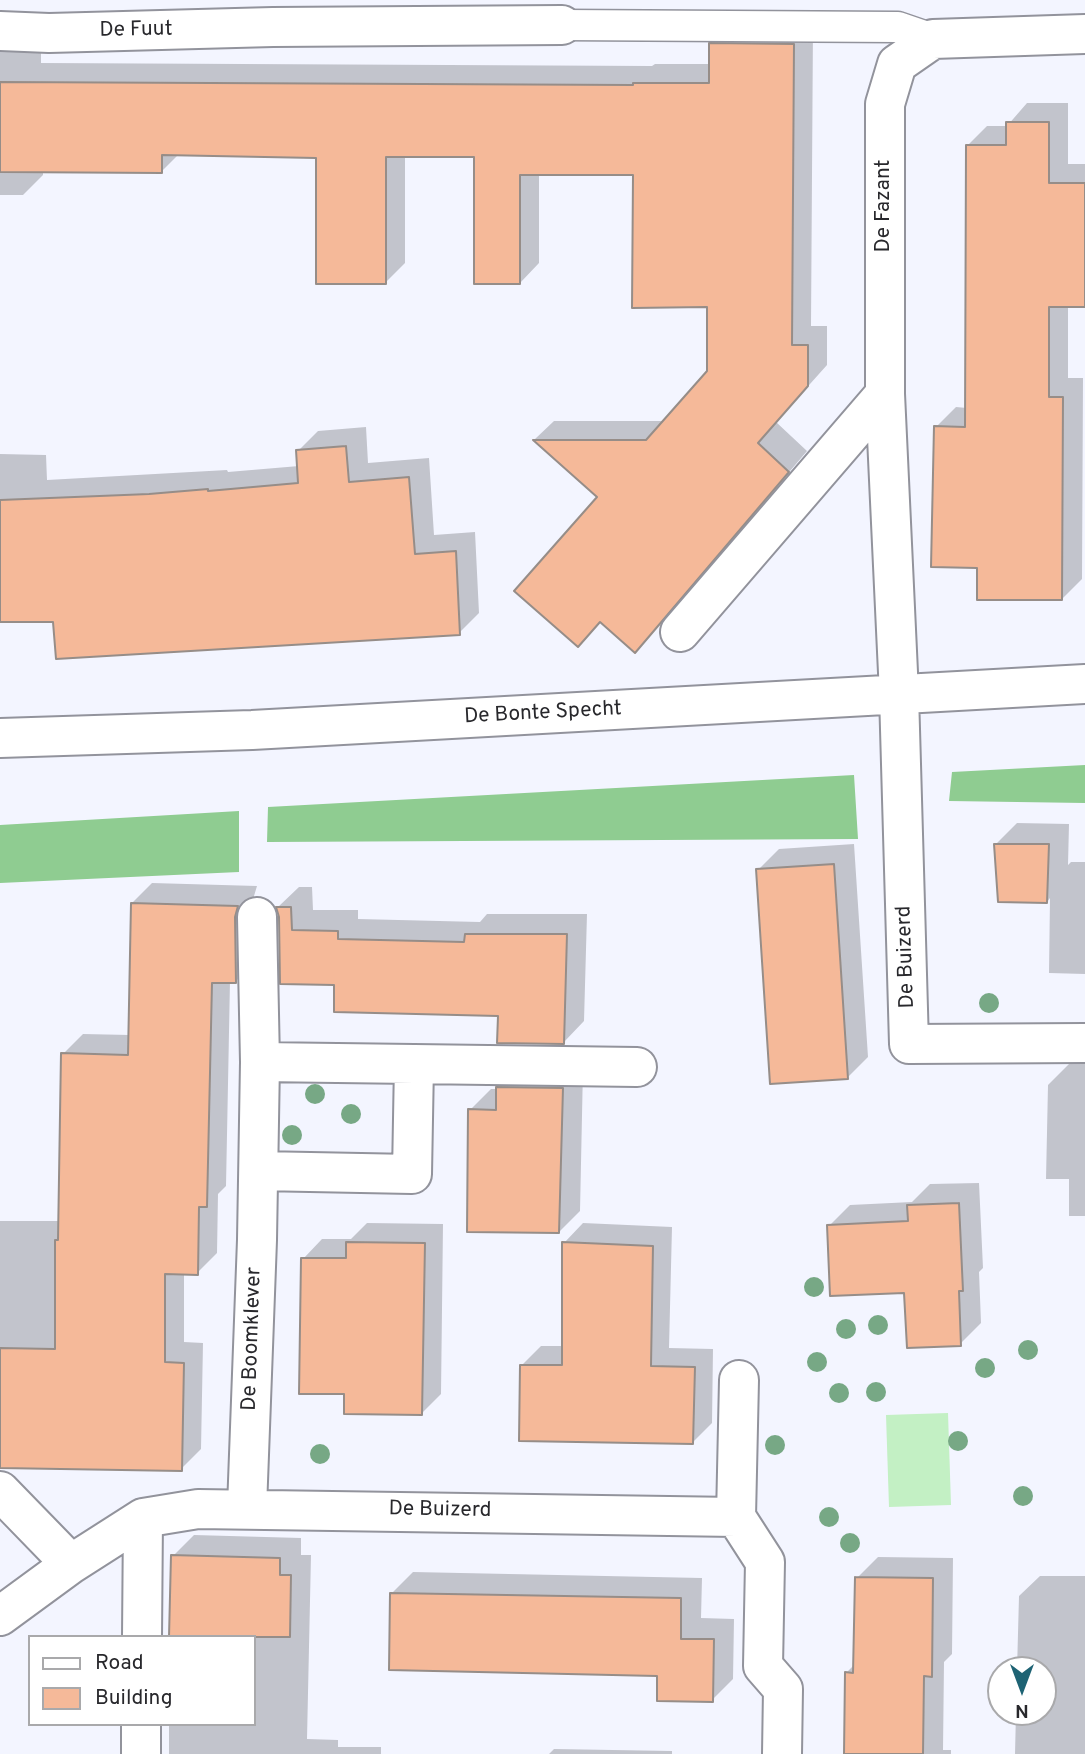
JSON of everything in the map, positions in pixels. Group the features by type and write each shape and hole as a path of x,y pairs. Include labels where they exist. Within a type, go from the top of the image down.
{"street":[{"name":"De Fuut","path":"0,31 50,33 273,14 409,14 562,25"},
{"path":"933,39 1085,34"},
{"name":"De Fazant","path":"899,694 885,394 885,104 897,64 933,39"},
{"path":"680,632 885,394"},
{"name":"De Bonte Specht","path":"0,738 252,730 1085,684"},
{"name":"De Buizerd","path":"899,694 909,1044 1085,1044"},
{"name":"De Boomklever","path":"247,1508 259,1171 257,918"},
{"path":"260,1062 637,1067"},
{"path":"259,1171 412,1174 414,1064"},
{"path":"739,1380 736,1517 765,1562 763,1666 783,1689 782,1754"},
{"path":"0,1491 71,1564"},
{"name":"De Buizerd","path":"0,1616 71,1564 144,1518 198,1508 736,1517"},
{"path":"142,1635 144,1518"},
{"path":"141,1726 141,1754"}],"lane":[{"path":"562,25 898,27 933,39"}],"green space":[{"path":"1085,765 1085,803 949,801 952,772"},
{"path":"854,775 858,839 267,842 268,807"},
{"path":"239,811 239,872 0,883 0,825"},
{"path":"948,1413 951,1505 889,1507 886,1415"}],"building":[{"path":"709,43 794,44 792,345 808,345 808,386 758,443 789,472 635,653 600,622 578,647 514,591 597,497 533,440 646,440 707,371 707,307 632,308 633,175 520,175 520,284 474,284 474,157 386,157 386,284 316,284 316,158 162,155 162,173 0,172 0,82 633,85 709,83"},
{"path":"1006,122 1049,122 1049,183 1085,183 1085,307 1049,307 1049,397 1063,397 1062,600 977,600 977,568 931,567 934,426 965,427 966,145 1006,145"},
{"path":"346,446 349,482 409,477 415,554 456,551 460,635 56,659 53,622 0,622 0,500 208,491 298,483 296,450"},
{"path":"994,844 1049,844 1047,903 998,902"},
{"path":"834,864 848,1079 770,1084 756,869"},
{"path":"131,903 238,906 235,917 236,983 212,983 207,1207 199,1207 198,1275 165,1274 165,1362 184,1363 182,1471 0,1468 0,1348 55,1349 55,1240 58,1240 61,1053 128,1055"},
{"path":"276,907 291,907 292,930 338,931 338,939 464,942 465,934 567,934 564,1044 497,1043 498,1016 334,1012 334,985 280,984 279,917"},
{"path":"496,1087 563,1088 559,1233 467,1232 468,1109 496,1110"},
{"path":"959,1203 963,1291 959,1291 961,1346 907,1348 904,1293 830,1296 827,1225 908,1221 907,1205"},
{"path":"346,1242 425,1243 422,1415 344,1414 344,1394 299,1394 301,1258 346,1258"},
{"path":"562,1242 653,1246 651,1366 695,1367 693,1444 519,1441 520,1365 562,1365"},
{"path":"171,1555 280,1558 280,1575 291,1575 290,1637 169,1635"},
{"path":"855,1577 933,1578 932,1677 924,1676 923,1754 844,1754 845,1672 853,1673"},
{"path":"390,1593 681,1598 681,1639 714,1639 713,1702 657,1701 657,1676 389,1670"}]}
